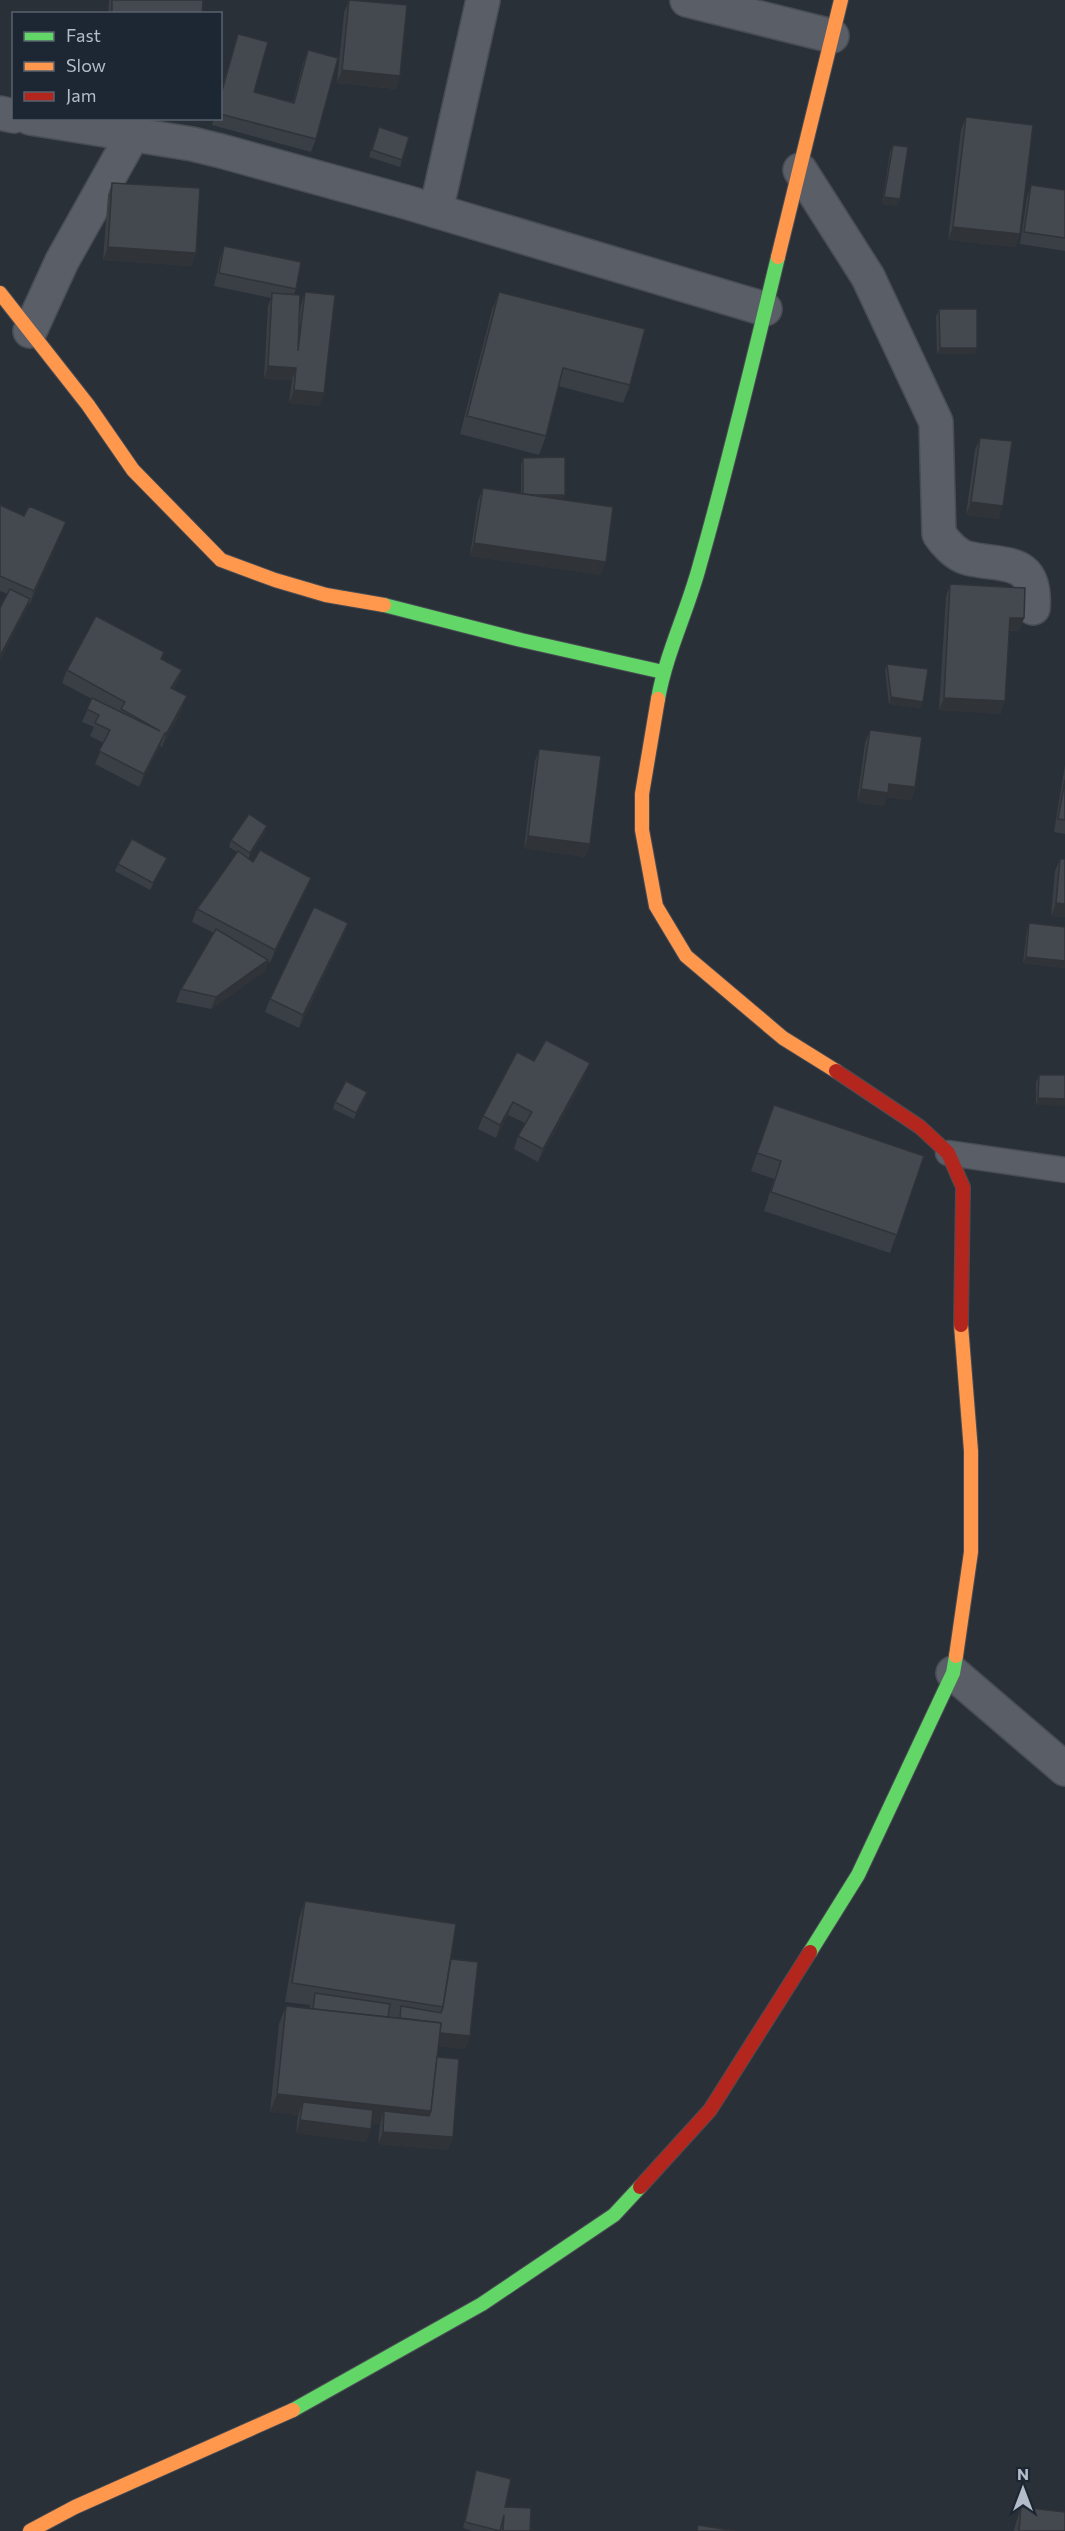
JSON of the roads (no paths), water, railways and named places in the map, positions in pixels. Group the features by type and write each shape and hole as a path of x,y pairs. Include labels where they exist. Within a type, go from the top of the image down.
{"street":[{"path":"436,211 483,0"},
{"path":"687,0 832,36"},
{"path":"30,2531 75,2507 290,2412 482,2304 614,2214 710,2110 858,1875 953,1673 971,1552 971,1451 961,1332 963,1187 948,1153 920,1127 783,1038 686,956 656,906 642,830 642,794 663,672 690,598 718,501 841,0"},
{"path":"41,120 201,146 436,211 765,309"},
{"path":"30,331 62,261 132,136"},
{"path":"800,170 868,277 936,422 939,534 946,544 965,558 988,560 1020,570 1031,579 1034,590 1033,608"},
{"path":"0,293 88,405 133,470 221,560 327,595 406,609 532,643 663,672"},
{"path":"953,1673 1065,1769"}],"lane":[{"path":"948,1153 1065,1170"}]}
